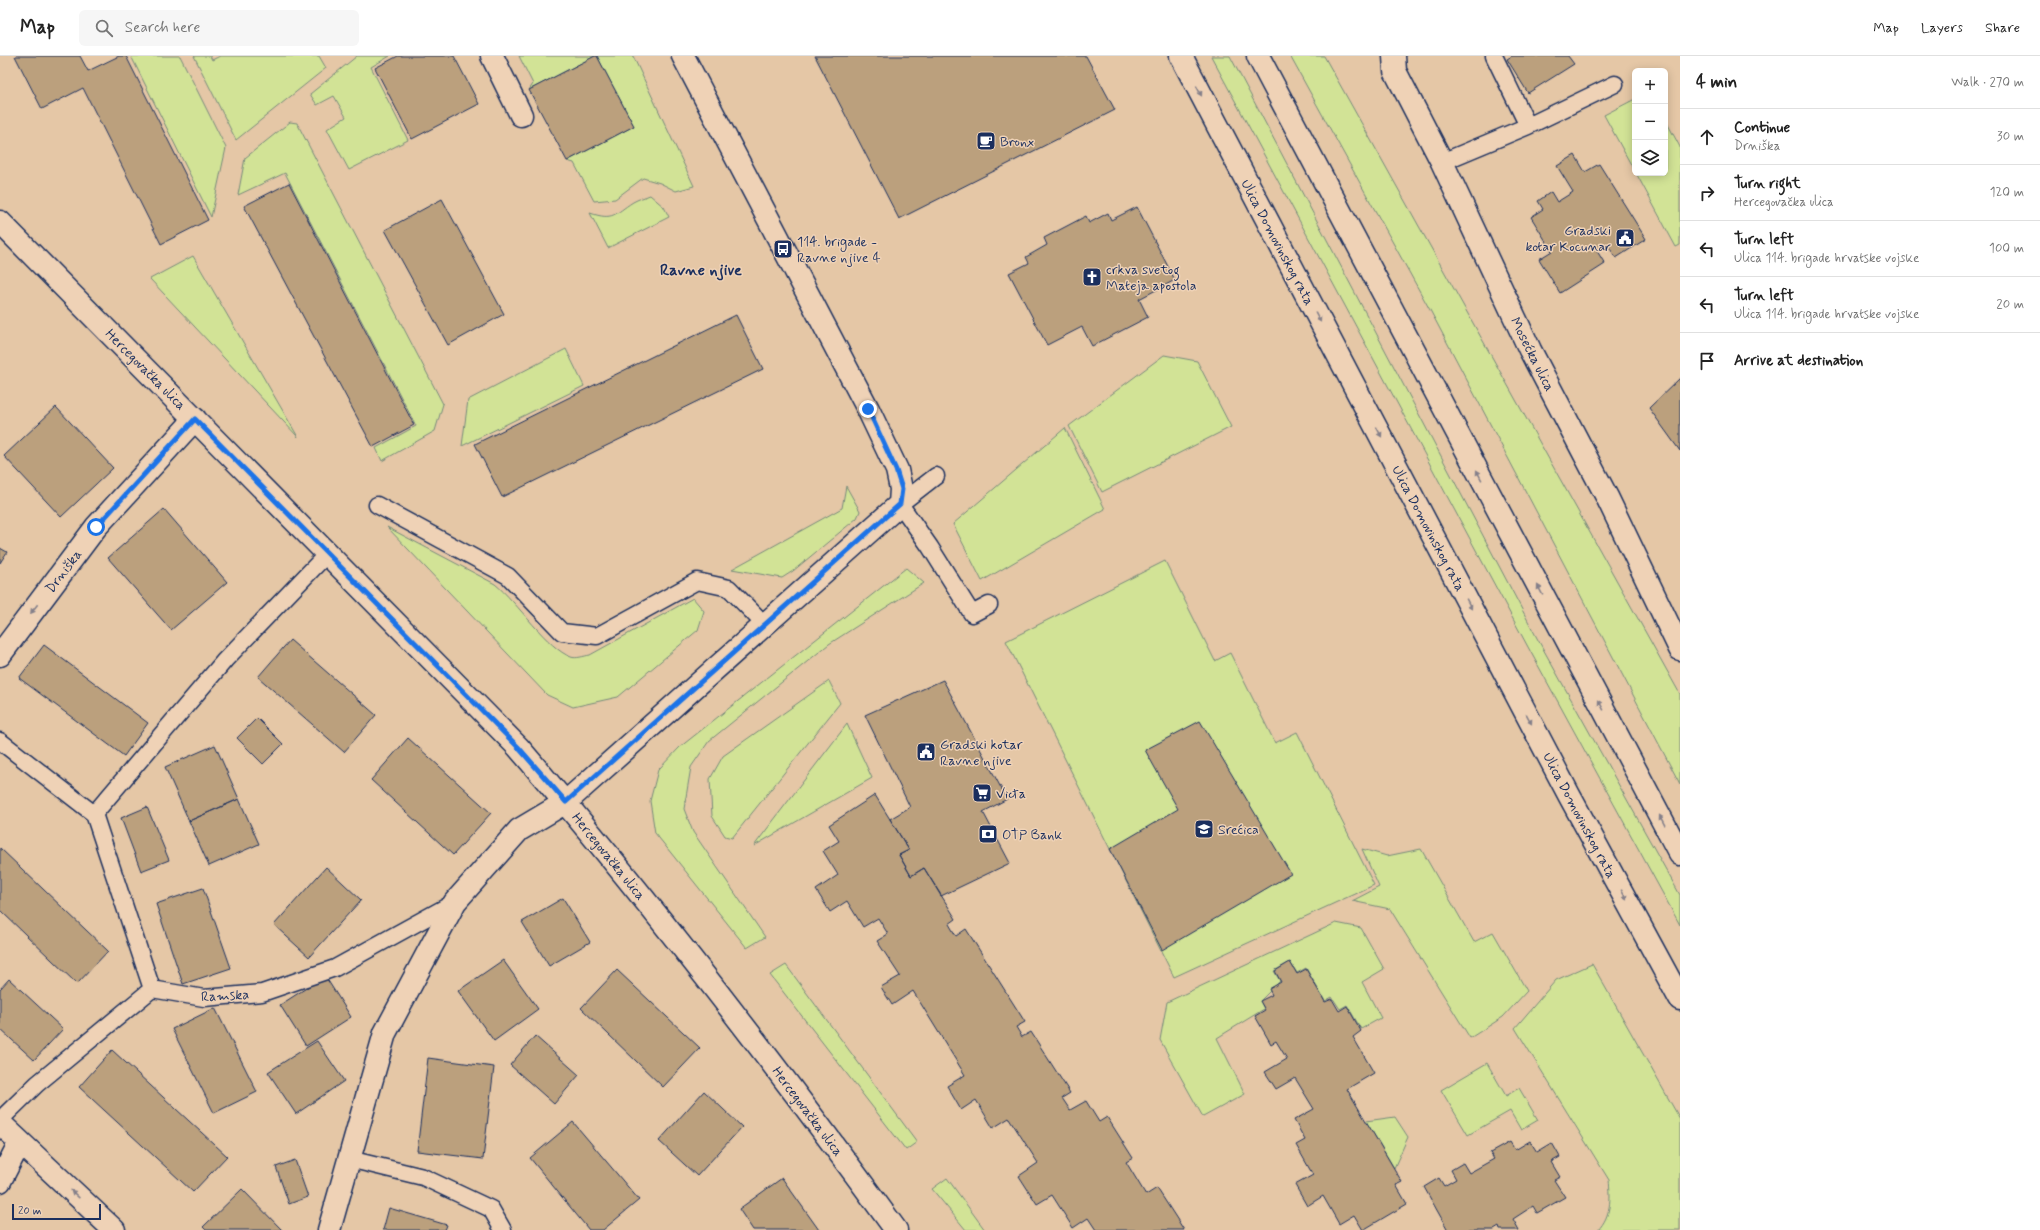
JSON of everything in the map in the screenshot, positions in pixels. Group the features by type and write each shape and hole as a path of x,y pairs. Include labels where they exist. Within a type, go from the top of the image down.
{"street":[{"path":"492,56 521,115"},
{"path":"683,56 868,409 896,470 902,489 900,504"},
{"name":"Ulica Domovinskog rata","path":"1181,56 1569,795 1680,999"},
{"path":"1258,56 1680,854"},
{"name":"Mosećka ulica","path":"1394,56 1395,71 1442,162 1499,286 1607,497 1680,649"},
{"name":"Hercegovačka ulica","path":"0,222 518,747 566,802 717,992 819,1124 896,1230"},
{"name":"Drniška","path":"0,655 96,527 195,419"},
{"name":"Ramska","path":"329,1230 385,1034 455,902 519,830 566,802 900,504"},
{"path":"0,1121 20,1142 114,1230"},
{"path":"0,1181 20,1142"}],"lane":[{"path":"1494,56 1528,126"},
{"path":"1442,162 1528,126 1615,84"},
{"path":"936,476 900,504 930,547 972,614 989,605"},
{"path":"377,505 508,576 562,632 596,636 698,581 729,588 765,625"},
{"path":"94,814 225,660 328,554"},
{"path":"0,741 94,814 152,989 37,1084 0,1121"},
{"name":"Ramska","path":"152,989 204,998 262,992 335,968 455,902"},
{"path":"350,1159 423,1177 490,1210 503,1230"}],"green space":[{"path":"131,56 180,56 226,148 211,217"},
{"path":"194,56 210,56 212,60 220,56 319,56 326,68 236,140"},
{"path":"357,56 390,56 371,67 408,140 349,170 327,129 346,117 334,96 317,105 310,94"},
{"path":"519,56 595,56 529,90 533,84"},
{"path":"597,56 633,56 694,186 676,191 660,183 643,178 615,199 594,201 574,163 567,161 634,126"},
{"path":"1211,56 1230,56 1537,638 1680,895 1680,925 1528,647"},
{"path":"1290,56 1324,56 1680,694 1680,784 1430,310"},
{"path":"1632,101 1632,166 1604,115"},
{"path":"290,122 297,123 443,404 435,431 382,461 376,448 416,426 285,173 238,195 245,158"},
{"path":"1668,125 1680,147 1680,245 1676,247 1638,176 1668,176"},
{"path":"650,195 664,207 669,217 608,248 590,213 604,216 613,215 635,201"},
{"path":"193,256 298,437 150,279"},
{"path":"566,349 584,386 462,446 468,400"},
{"path":"1164,355 1197,361 1231,427 1102,492 1069,426"},
{"path":"1065,428 1105,509 982,581 953,524"},
{"path":"846,486 860,511 857,518 793,571 782,578 732,569 842,508"},
{"path":"387,527 495,584 553,645 573,658 590,655 693,598 704,611 698,630 618,697 573,707 547,695"},
{"path":"1165,561 1215,661 1230,653 1275,743 1297,732 1374,885 1174,977 1006,641"},
{"path":"906,568 924,583 829,644 709,741 691,767 684,809 693,832 765,937 747,948 655,833 650,801 658,770 680,747"},
{"path":"829,681 840,703 732,838 725,836 712,816 710,779 723,756"},
{"path":"847,724 872,778 754,846"},
{"path":"1362,849 1387,856 1421,849 1474,942 1493,932 1527,991 1503,1017 1470,1038 1390,909 1352,901 1379,887"},
{"path":"1336,923 1361,928 1384,969 1362,982 1381,1018 1361,1029 1347,1005 1340,1009 1332,997 1325,1001 1306,968 1297,973 1290,962 1274,971 1280,981 1260,1001 1264,1009 1217,1038 1245,1094 1203,1117 1160,1040 1167,1002"},
{"path":"1592,964 1680,1119 1680,1230 1598,1230 1608,1213 1610,1194 1609,1180 1515,1028 1556,980"},
{"path":"786,965 917,1142 906,1150 770,975"},
{"path":"1487,1063 1506,1096 1519,1088 1538,1120 1521,1130 1510,1111 1468,1135 1441,1090"},
{"path":"1395,1117 1408,1137 1394,1168 1366,1121"},
{"path":"947,1178 985,1230 966,1230 932,1189"}],"building":[{"path":"15,56 80,56 88,71 119,56 126,56 208,220 161,244 83,88 42,109"},
{"path":"398,56 454,56 479,104 412,139 375,68"},
{"path":"597,56 634,126 567,161 529,90"},
{"path":"815,56 1086,56 1115,110 899,219"},
{"path":"1512,56 1568,56 1574,64 1528,93 1507,59"},
{"path":"1575,155 1585,172 1599,164 1646,239 1616,258 1607,244 1597,251 1605,264 1560,293 1539,259 1552,251 1531,217 1543,209 1538,201 1551,192 1557,202 1573,192 1557,166"},
{"path":"289,183 414,425 373,447 244,206"},
{"path":"442,199 504,314 448,345 385,230"},
{"name":"crkva svetog Mateja apostola","path":"1137,207 1175,280 1139,299 1148,317 1092,346 1082,327 1047,345 1009,273 1029,263 1026,257 1047,245 1044,238 1086,216 1089,223 1108,213 1111,220"},
{"path":"736,315 763,369 502,497 475,444"},
{"path":"1680,378 1680,451 1649,408"},
{"path":"56,407 113,468 61,517 4,456"},
{"path":"164,509 227,582 171,630 108,558"},
{"path":"0,548 7,552 0,563"},
{"path":"290,640 376,715 344,752 258,677"},
{"path":"44,645 148,723 124,756 19,678"},
{"path":"943,680 1007,799 983,812 1010,863 941,896 924,868 911,876 899,855 909,850 890,819 910,807 865,715"},
{"path":"257,718 283,744 263,764 237,738"},
{"name":"Srećica","path":"1200,721 1291,874 1162,950 1110,849 1178,809 1145,750"},
{"path":"408,738 491,813 453,855 371,780"},
{"path":"215,745 239,799 189,821 165,767"},
{"path":"875,795 909,850 899,855 911,876 924,868 956,919 949,924 956,936 966,929 1025,1022 1016,1027 1022,1037 1031,1032 1070,1093 1062,1098 1070,1110 1086,1101 1099,1122 1107,1117 1133,1158 1126,1162 1146,1195 1157,1188 1184,1230 1096,1230 1088,1218 1073,1228 1052,1195 1037,1204 1019,1176 1038,1163 1009,1118 993,1128 976,1100 961,1110 947,1086 965,1075 913,991 892,1005 881,987 900,976 877,941 888,934 878,918 863,927 847,901 830,912 816,890 838,875 823,851 839,841 829,825"},
{"path":"239,799 259,844 209,866 189,821"},
{"path":"147,807 169,860 141,871 121,818"},
{"path":"0,848 108,951 77,984 0,910"},
{"path":"326,867 361,900 309,957 274,925"},
{"path":"203,888 231,968 183,984 156,904"},
{"path":"563,898 590,942 549,966 522,922"},
{"path":"503,960 538,1009 494,1041 458,991"},
{"path":"1290,962 1297,974 1306,969 1325,1002 1332,999 1339,1011 1347,1006 1361,1031 1353,1037 1374,1073 1347,1089 1402,1182 1396,1185 1407,1204 1363,1230 1354,1215 1339,1224 1323,1196 1307,1206 1295,1185 1313,1175 1296,1145 1305,1140 1294,1120 1314,1109 1295,1078 1276,1089 1265,1072 1287,1059 1276,1041 1271,1044 1255,1016 1265,1010 1260,1001 1272,995 1269,989 1281,982 1275,971"},
{"path":"617,970 700,1048 663,1087 581,1008"},
{"path":"325,976 351,1017 306,1046 280,1005"},
{"path":"9,979 63,1029 34,1060 0,1029 0,989"},
{"path":"215,1008 257,1092 214,1113 172,1029"},
{"path":"535,1036 579,1075 554,1104 510,1065"},
{"path":"317,1041 344,1081 296,1114 268,1072"},
{"path":"112,1050 227,1156 193,1192 79,1087"},
{"path":"428,1058 494,1067 483,1159 417,1151"},
{"path":"704,1091 742,1127 697,1176 659,1141"},
{"path":"573,1122 639,1200 603,1230 589,1230 530,1158"},
{"path":"1530,1141 1537,1152 1552,1143 1560,1157 1551,1162 1560,1177 1554,1180 1565,1197 1537,1213 1533,1206 1513,1219 1519,1230 1500,1230 1499,1227 1494,1230 1448,1230 1424,1187 1439,1178 1444,1186 1456,1179 1451,1170 1463,1163 1469,1173 1494,1159 1490,1153 1510,1142 1515,1150"},
{"path":"295,1160 308,1197 289,1204 276,1167"},
{"path":"782,1178 819,1230 753,1230 739,1209"},
{"path":"242,1189 282,1230 206,1230 203,1227"},
{"path":"389,1208 447,1225 445,1230 383,1230"}],"place":[{"name":"Bronx","path":"986,141"},
{"name":"Gradski kotar Kocunar","path":"1625,238"},
{"name":"114. brigade - Ravne njive 4","path":"783,249"},
{"name":"crkva svetog Mateja apostola","path":"1092,277"},
{"name":"Gradski kotar Ravne njive","path":"926,752"},
{"name":"Victa","path":"982,793"},
{"name":"Srećica","path":"1204,829"},
{"name":"OTP Bank","path":"988,834"}],"district":[{"name":"Ravne njive","path":"701,269"}],"route":[{"path":"96,527 195,419 518,747 566,802 900,504 902,489 896,470 868,409"}]}
